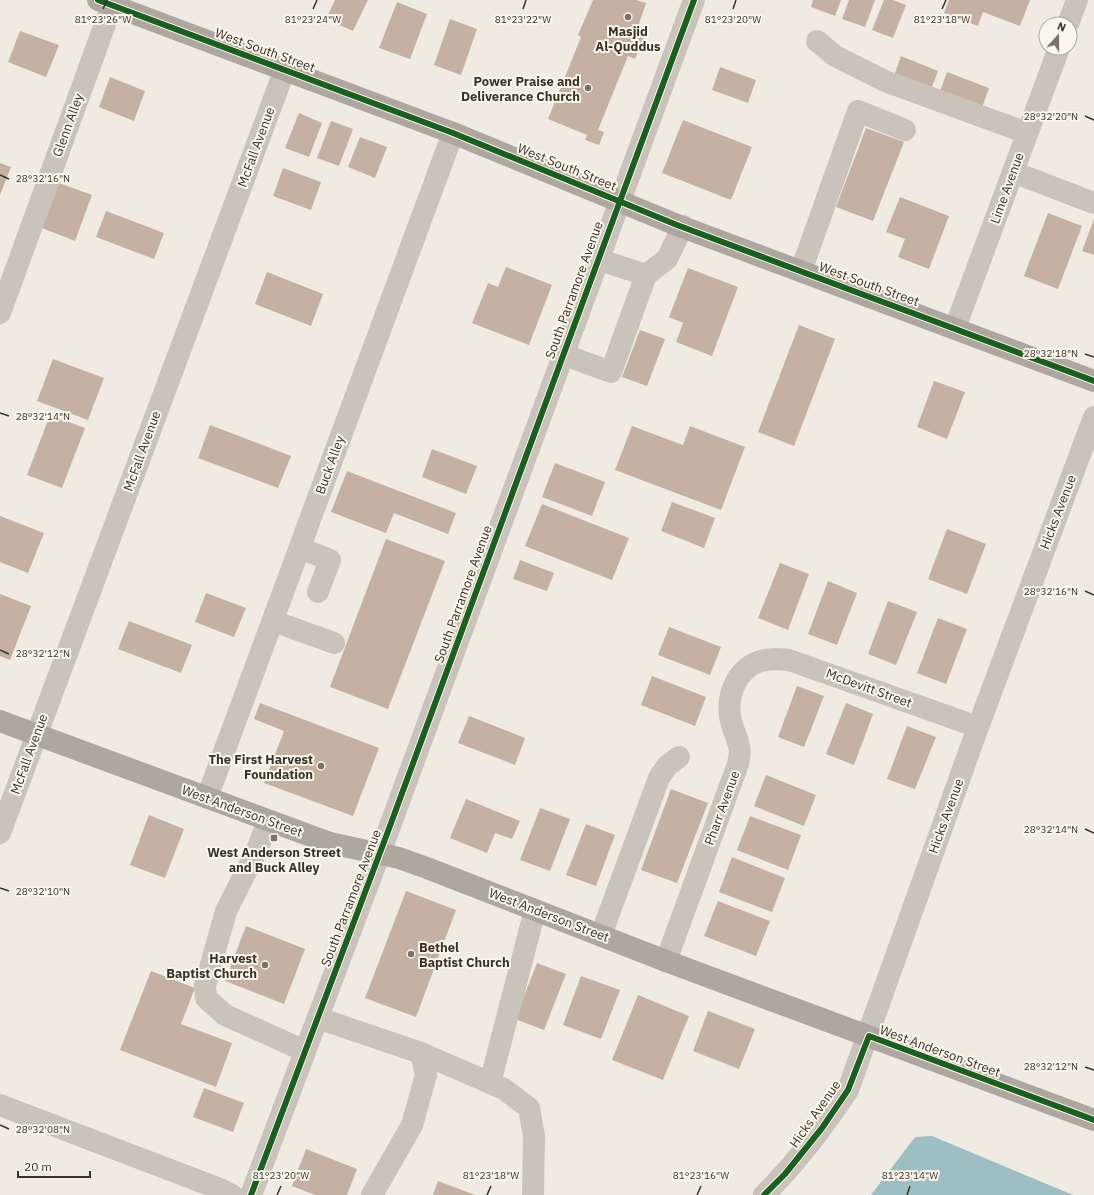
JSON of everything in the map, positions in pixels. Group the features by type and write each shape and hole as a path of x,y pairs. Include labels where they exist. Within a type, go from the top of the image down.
{"main road":[{"name":"West South Street","path":"105,3 453,133 682,226 1094,381"},
{"name":"West Anderson Street","path":"0,721 330,843 399,858 427,868 666,961 1094,1120"}],"street":[{"name":"South Parramore Avenue","path":"251,1195 379,854 597,259 694,0"},
{"path":"1071,16 1077,0"},
{"name":"Glenn Alley","path":"0,314 105,3"},
{"path":"817,41 835,56 885,81 1027,134"},
{"name":"Lime Avenue","path":"955,328 1056,56"},
{"name":"McFall Avenue","path":"0,833 285,69"},
{"path":"801,271 858,111 905,130"},
{"name":"Buck Alley","path":"207,798 453,133"},
{"path":"1013,172 1094,203"},
{"path":"562,354 611,372 646,275 666,259 682,226"},
{"path":"597,259 646,275"},
{"name":"Hicks Avenue","path":"764,1195 785,1174 818,1134 848,1090 869,1036 978,727 1094,417"},
{"path":"300,548 330,560 318,592"},
{"path":"273,621 334,643"},
{"name":"McDevitt Street","path":"758,661 775,659 803,664 978,727"},
{"name":"Pharr Avenue","path":"666,961 738,764 740,747 730,717 730,700 735,683 745,670 758,661"},
{"path":"601,935 659,778 667,766 678,757"},
{"path":"268,821 257,850 226,911 205,986 206,998 225,1015 305,1051"},
{"path":"490,1083 535,910"},
{"path":"318,1018 421,1053 504,1089 529,1108 534,1136 533,1195"},
{"path":"372,1195 412,1125 426,1075 421,1053"},
{"path":"0,1105 220,1189 232,1195"}],"water":[{"path":"932,1136 1073,1195 871,1195 915,1137"}],"building":[{"path":"335,0 368,0 353,31 326,19"},
{"name":"Power Praise and Deliverance Church","path":"593,0 636,0 646,3 638,27 647,30 635,59 628,56 598,130 604,132 599,145 585,140 587,135 548,119 581,37 578,35"},
{"path":"813,0 841,0 835,16 811,7"},
{"path":"849,0 875,0 865,27 842,19"},
{"path":"884,0 893,0 906,5 893,38 872,30"},
{"path":"949,0 1030,0 1020,26 983,12 978,26 944,13"},
{"path":"397,2 427,14 410,59 379,48"},
{"path":"450,19 477,29 461,75 434,65"},
{"path":"20,31 59,45 46,77 8,62"},
{"path":"901,56 938,71 929,95 892,81"},
{"path":"720,67 756,80 748,103 712,90"},
{"path":"947,72 989,88 980,113 938,97"},
{"path":"110,77 145,91 134,121 99,107"},
{"path":"299,113 322,123 309,157 285,148"},
{"path":"683,120 752,147 731,200 662,173"},
{"path":"331,121 353,129 339,166 317,158"},
{"path":"866,128 904,142 873,221 836,207"},
{"path":"360,137 387,147 375,178 348,167"},
{"path":"0,163 11,167 0,195"},
{"path":"283,168 321,182 311,210 273,196"},
{"path":"59,183 92,195 75,241 42,228"},
{"path":"900,197 949,216 929,269 898,257 905,239 886,232"},
{"path":"106,211 164,233 154,259 96,237"},
{"path":"1048,213 1082,226 1058,289 1024,276"},
{"path":"1094,219 1094,255 1082,251"},
{"path":"506,267 552,285 529,345 472,323 488,283 498,287"},
{"path":"688,268 738,287 712,356 676,342 683,323 669,317"},
{"path":"267,272 323,294 311,326 255,304"},
{"path":"799,325 835,339 794,446 758,432"},
{"path":"640,330 665,339 647,386 622,377"},
{"path":"53,359 104,378 88,420 37,401"},
{"path":"934,381 965,392 947,439 917,427"},
{"path":"50,415 85,428 62,488 27,475"},
{"path":"210,425 291,456 278,488 198,458"},
{"path":"632,426 683,445 690,426 745,447 721,510 615,470"},
{"path":"432,449 477,466 466,494 422,477"},
{"path":"555,463 605,482 592,516 542,497"},
{"path":"347,471 456,513 448,534 394,513 386,533 331,512"},
{"path":"672,502 715,518 704,548 661,531"},
{"path":"542,504 629,538 612,580 525,546"},
{"path":"0,516 44,533 28,573 0,562"},
{"path":"947,529 986,544 967,594 928,579"},
{"path":"386,539 445,561 388,709 330,687"},
{"path":"520,560 554,573 547,591 513,579"},
{"path":"780,563 809,574 788,630 758,618"},
{"path":"828,581 857,593 837,645 808,634"},
{"path":"206,593 246,608 234,637 195,622"},
{"path":"0,594 31,606 10,660 0,656"},
{"path":"888,601 917,612 896,665 868,654"},
{"path":"938,618 967,629 946,684 917,673"},
{"path":"129,621 192,645 181,673 118,649"},
{"path":"669,627 721,647 710,675 658,655"},
{"path":"652,676 706,697 695,726 641,705"},
{"path":"797,686 824,696 804,747 778,737"},
{"name":"The First Harvest Foundation","path":"260,703 379,748 353,816 264,783 284,731 254,719"},
{"path":"846,703 873,714 854,765 826,754"},
{"path":"469,716 525,738 515,765 458,743"},
{"path":"907,726 936,737 915,789 887,779"},
{"path":"766,775 816,795 804,826 754,806"},
{"path":"671,789 708,803 677,883 641,870"},
{"path":"466,799 520,821 512,839 495,833 487,853 450,838"},
{"path":"540,808 570,819 550,871 520,860"},
{"path":"149,815 184,829 165,878 130,865"},
{"path":"750,816 801,835 788,870 737,850"},
{"path":"586,824 615,835 596,886 566,875"},
{"path":"732,857 785,878 772,912 719,892"},
{"name":"Bethel Baptist Church","path":"406,891 456,910 416,1017 365,998"},
{"path":"718,901 770,921 756,956 704,936"},
{"name":"Harvest Baptist Church","path":"246,926 305,949 284,1004 225,981"},
{"path":"537,963 566,974 544,1030 515,1019"},
{"path":"151,971 195,988 181,1024 232,1043 216,1087 120,1050"},
{"path":"581,976 620,990 601,1039 563,1025"},
{"path":"638,995 689,1016 663,1080 612,1060"},
{"path":"708,1011 755,1029 739,1069 693,1051"},
{"path":"204,1088 244,1103 233,1132 193,1117"},
{"path":"306,1149 357,1169 347,1195 315,1195 292,1186"},
{"path":"438,1181 475,1195 433,1195"}],"cycle path":[{"path":"98,0 453,133 677,225 1094,381"},
{"path":"251,1195 387,834 694,0"},
{"path":"764,1195 785,1174 822,1128 848,1090 869,1036 1094,1120"}],"place":[{"name":"Masjid Al-Quddus","path":"628,17"},
{"name":"Power Praise and Deliverance Church","path":"588,88"},
{"name":"The First Harvest Foundation","path":"321,766"},
{"name":"West Anderson Street and Buck Alley","path":"274,838"},
{"name":"Bethel Baptist Church","path":"411,954"},
{"name":"Harvest Baptist Church","path":"265,965"}]}
